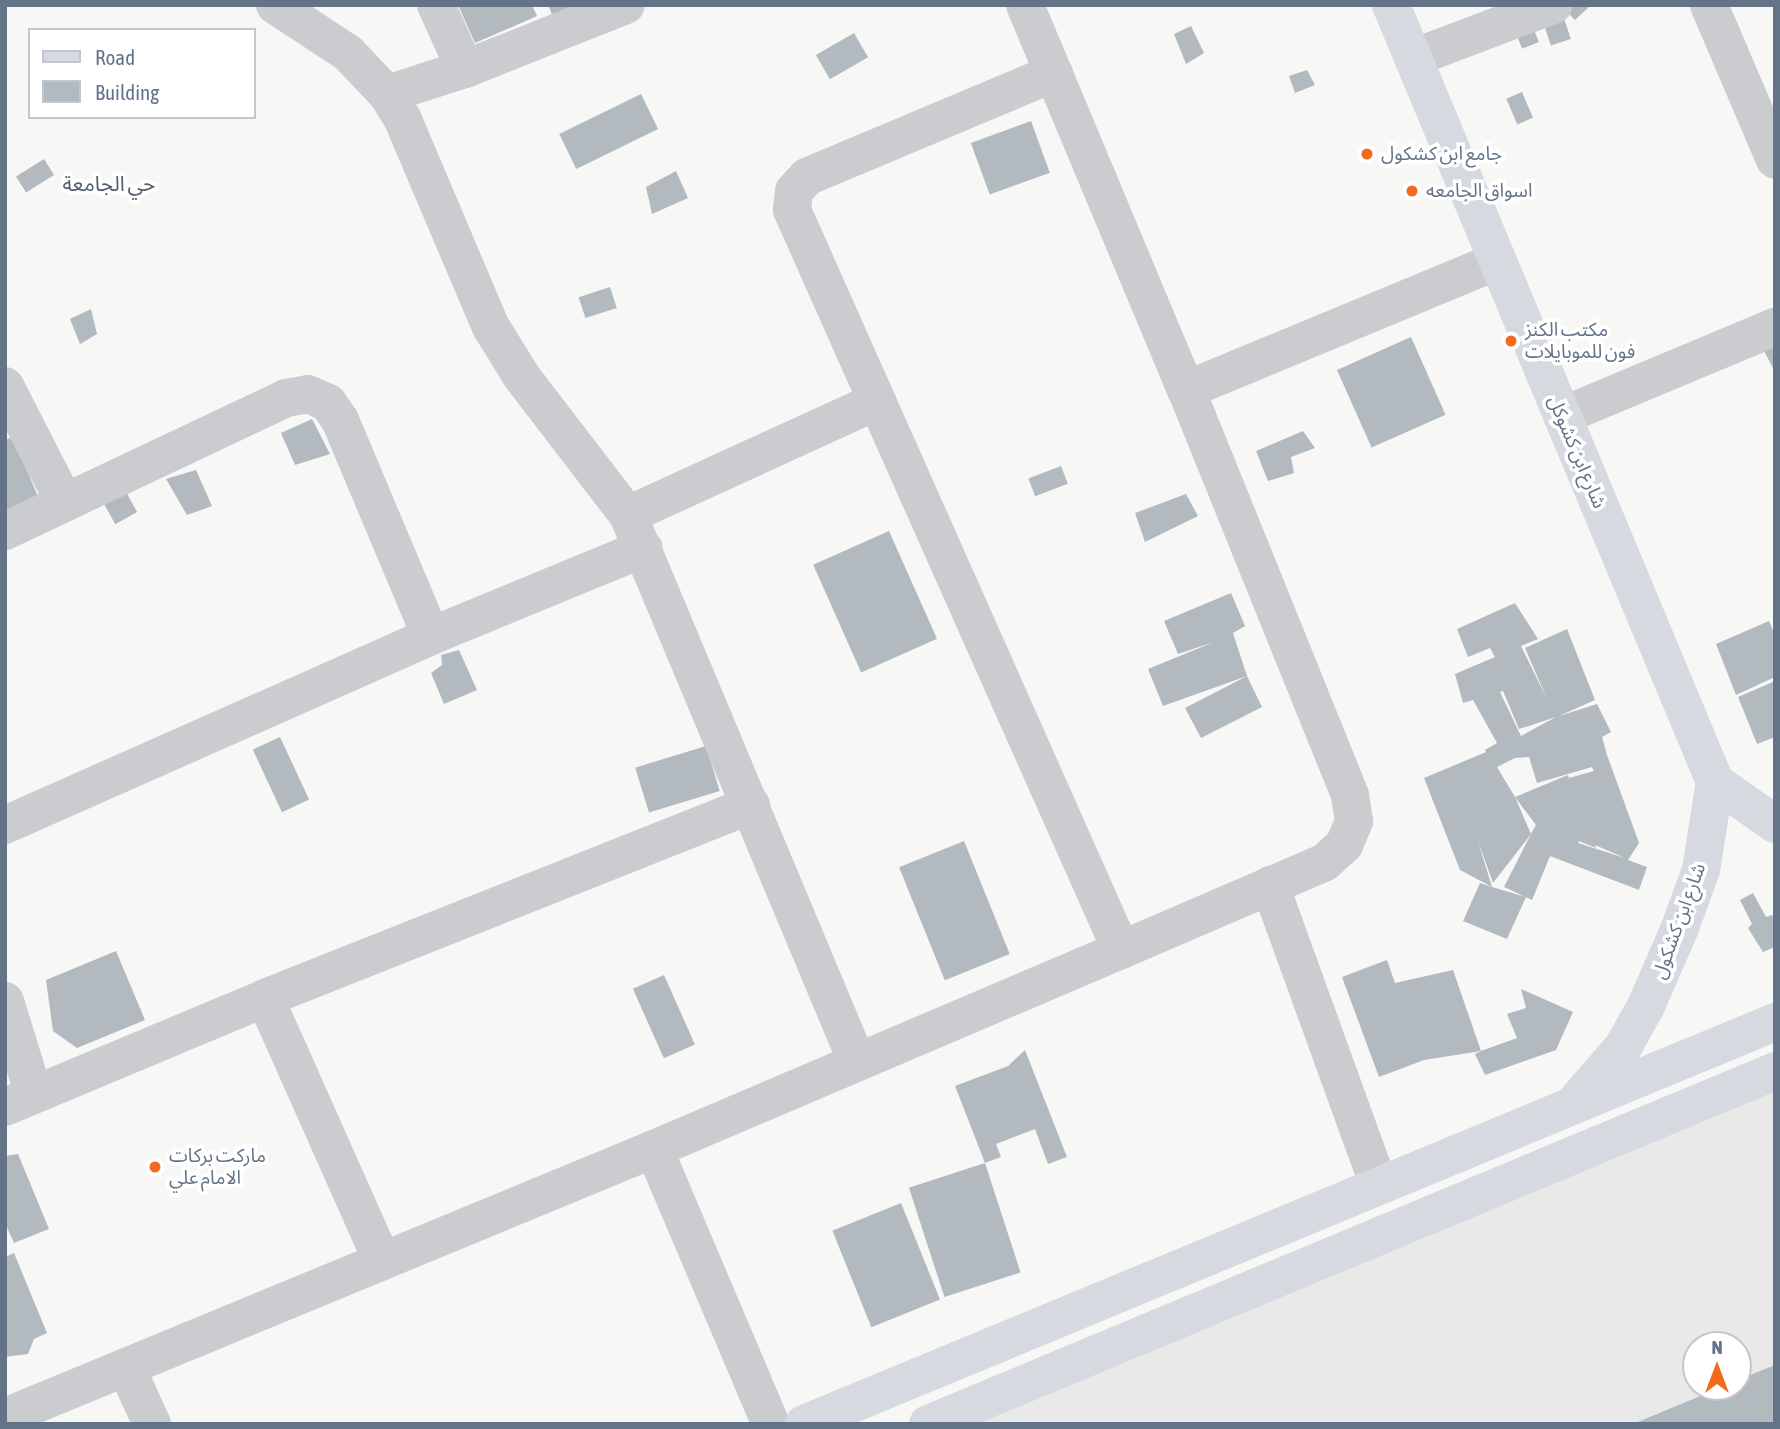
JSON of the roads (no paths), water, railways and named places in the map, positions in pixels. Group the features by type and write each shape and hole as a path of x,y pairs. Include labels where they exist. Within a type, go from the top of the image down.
{"street":[{"path":"275,5 348,53 387,94 411,139 491,327 522,377 636,531 857,1062"},
{"path":"436,5 465,69"},
{"path":"387,94 465,69 626,5"},
{"path":"5,1417 654,1149 1121,950 1336,855 1350,834 1354,808 1186,390 1024,5"},
{"name":"شارع ابن كشوكل","path":"1391,5 1715,782"},
{"path":"1413,58 1553,5"},
{"path":"1709,5 1775,160"},
{"path":"1054,73 807,177 794,191 792,209 1121,950"},
{"path":"1186,390 1497,261"},
{"path":"1562,416 1775,327"},
{"path":"5,386 65,503"},
{"path":"5,531 286,398 308,394 318,397 335,410 431,636"},
{"path":"5,825 431,636 636,531 877,401"},
{"path":"1715,782 1775,824"},
{"name":"شارع ابن كشكول","path":"1570,1107 1623,1047 1646,1006 1701,870 1715,782"},
{"path":"5,1001 20,1101 265,998 751,805"},
{"path":"1270,885 1379,1186"},
{"path":"265,998 382,1261"},
{"path":"804,1424 1775,1023"},
{"path":"928,1424 1775,1071"},
{"path":"654,1149 771,1424"},
{"path":"1025,1333 1042,1376"},
{"path":"126,1367 152,1424"}],"place":[{"name":"جامع ابن كشكول","path":"1367,154"},
{"name":"اسواق الجامعه","path":"1412,191"},
{"name":"مكتب الكنز فون للموبايلات","path":"1511,341"},
{"name":"ماركت بركات الامام علي","path":"155,1167"}],"district":[{"name":"حي الجامعة","path":"109,183"}]}
